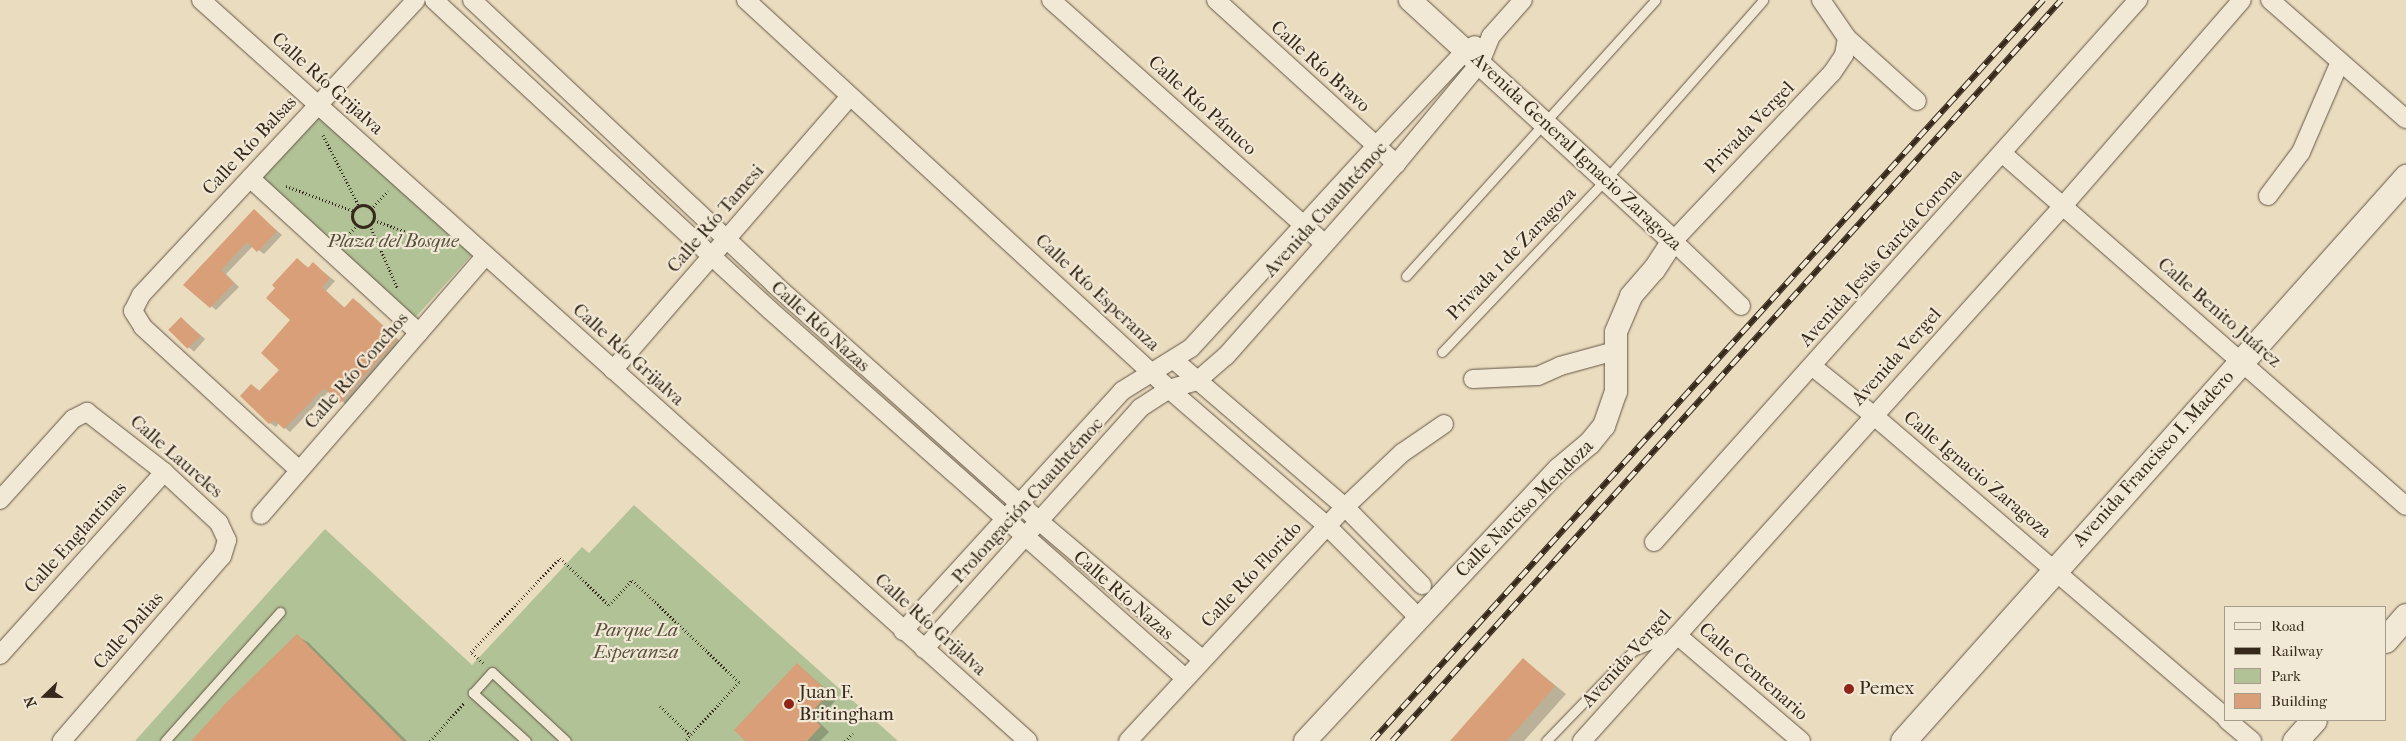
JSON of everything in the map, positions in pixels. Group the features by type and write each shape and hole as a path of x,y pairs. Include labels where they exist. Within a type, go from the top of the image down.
{"main road":[{"name":"Avenida Francisco I. Madero","path":"1903,741 2406,177"},
{"path":"2386,639 2406,616"},
{"path":"2295,741 2313,721"}],"street":[{"name":"Calle Río Grijalva","path":"201,0 1028,741"},
{"name":"Calle Río Balsas","path":"299,470 142,327 133,311 141,295 416,0"},
{"name":"Calle Río Nazas","path":"434,0 711,257 1024,538 1185,678"},
{"name":"Calle Río Nazas","path":"472,0 726,240 1039,521 1202,659"},
{"name":"Calle Río Esperanza","path":"746,0 1151,372 1327,526 1419,618"},
{"name":"Calle Río Pánuco","path":"1051,0 1324,243"},
{"name":"Calle Río Bravo","path":"1216,0 1396,164"},
{"name":"Avenida General Ignacio Zaragoza","path":"1410,0 1545,122 1741,306"},
{"name":"Avenida Cuauhtémoc","path":"1151,372 1174,360 1200,339 1376,146 1473,56 1523,0"},
{"path":"1821,0 1847,38 1917,100"},
{"name":"Avenida Jesús García Corona","path":"1654,542 1813,367 2138,0"},
{"name":"Avenida Vergel","path":"1582,741 2062,207 2242,0"},
{"path":"2270,0 2406,119"},
{"name":"Privada Vergel","path":"1673,241 1832,73 1844,55 1847,38"},
{"name":"Avenida Cuauhtémoc","path":"1169,388 1197,381 1226,356 1324,243 1396,164 1473,56"},
{"path":"2268,196 2301,152 2340,62"},
{"name":"Calle Río Tamesi","path":"613,370 850,96"},
{"name":"Calle Benito Juárez","path":"2002,153 2406,506"},
{"path":"250,178 419,333"},
{"name":"Calle Narciso Mendoza","path":"1305,741 1559,469 1590,443 1604,426 1616,392 1616,332 1631,296 1673,241"},
{"name":"Calle Río Conchos","path":"261,515 485,256"},
{"path":"1473,380 1538,376 1560,366 1616,351"},
{"name":"Calle Río Esperanza","path":"1174,360 1345,507 1422,584"},
{"name":"Calle Ignacio Zaragoza","path":"1813,367 1874,415 2056,570 2224,717"},
{"name":"Prolongación Cuauhtémoc","path":"903,630 1122,391 1151,372"},
{"name":"Prolongación Cuauhtémoc","path":"924,649 1140,408 1169,388"},
{"name":"Calle Laureles","path":"0,500 81,413 94,414 164,472 219,523 225,532 226,548"},
{"name":"Calle Río Florido","path":"1128,741 1345,507 1402,453 1444,424"},
{"name":"Calle Englantinas","path":"0,655 164,472"},
{"name":"Calle Dalias","path":"62,741 226,548"},
{"name":"Calle Centenario","path":"1677,635 1801,741"},
{"name":"Calle Ignacio Zaragoza","path":"2228,721 2252,741"}],"lane":[{"path":"1406,276 1655,0"},
{"name":"Privada 1 de Zaragoza","path":"1442,352 1606,179 1763,0"},
{"path":"165,741 280,612"},
{"path":"1546,741 1633,651 1677,635"},
{"path":"526,741 473,693 492,672 566,741"}],"path":[{"path":"320,129 359,206 371,209"},
{"path":"282,184 354,211"},
{"path":"371,209 394,185"},
{"path":"357,225 353,219 354,211 359,206"},
{"path":"371,209 374,220"},
{"path":"370,225 374,220"},
{"path":"374,220 455,249"},
{"path":"341,243 357,225 370,225"},
{"path":"370,225 400,294"},
{"path":"471,652 560,558 609,605 632,580 739,682 685,741"},
{"path":"430,741 473,693"},
{"path":"660,706 690,735"},
{"path":"845,741 853,733"}],"green space":[{"name":"Plaza del Bosque","path":"312,111 472,255 415,318 255,174"},
{"name":"Parque La Esperanza","path":"634,505 898,741 135,741 325,529 472,665 582,547 589,553"}],"building":[{"path":"254,209 277,231 257,252 247,242 221,270 234,283 210,308 183,285"},
{"path":"297,258 308,268 313,262 330,278 322,287 344,308 353,298 397,339 340,403 324,388 284,429 274,420 269,424 240,396 251,384 259,391 279,370 261,353 290,320 266,298 275,288 272,285"},
{"path":"181,317 200,336 187,349 168,330"},
{"path":"297,634 403,741 191,741 225,704"},
{"path":"1523,658 1555,686 1507,741 1450,741"},
{"name":"Juan F. Britingham","path":"797,663 829,693 809,715 821,726 807,741 745,741 734,730"}],"railway":[{"path":"1372,741 2043,0"},
{"path":"1392,741 2061,0"}],"place":[{"name":"Pemex","path":"1849,689"},
{"name":"Juan F. Britingham","path":"789,704"}]}
